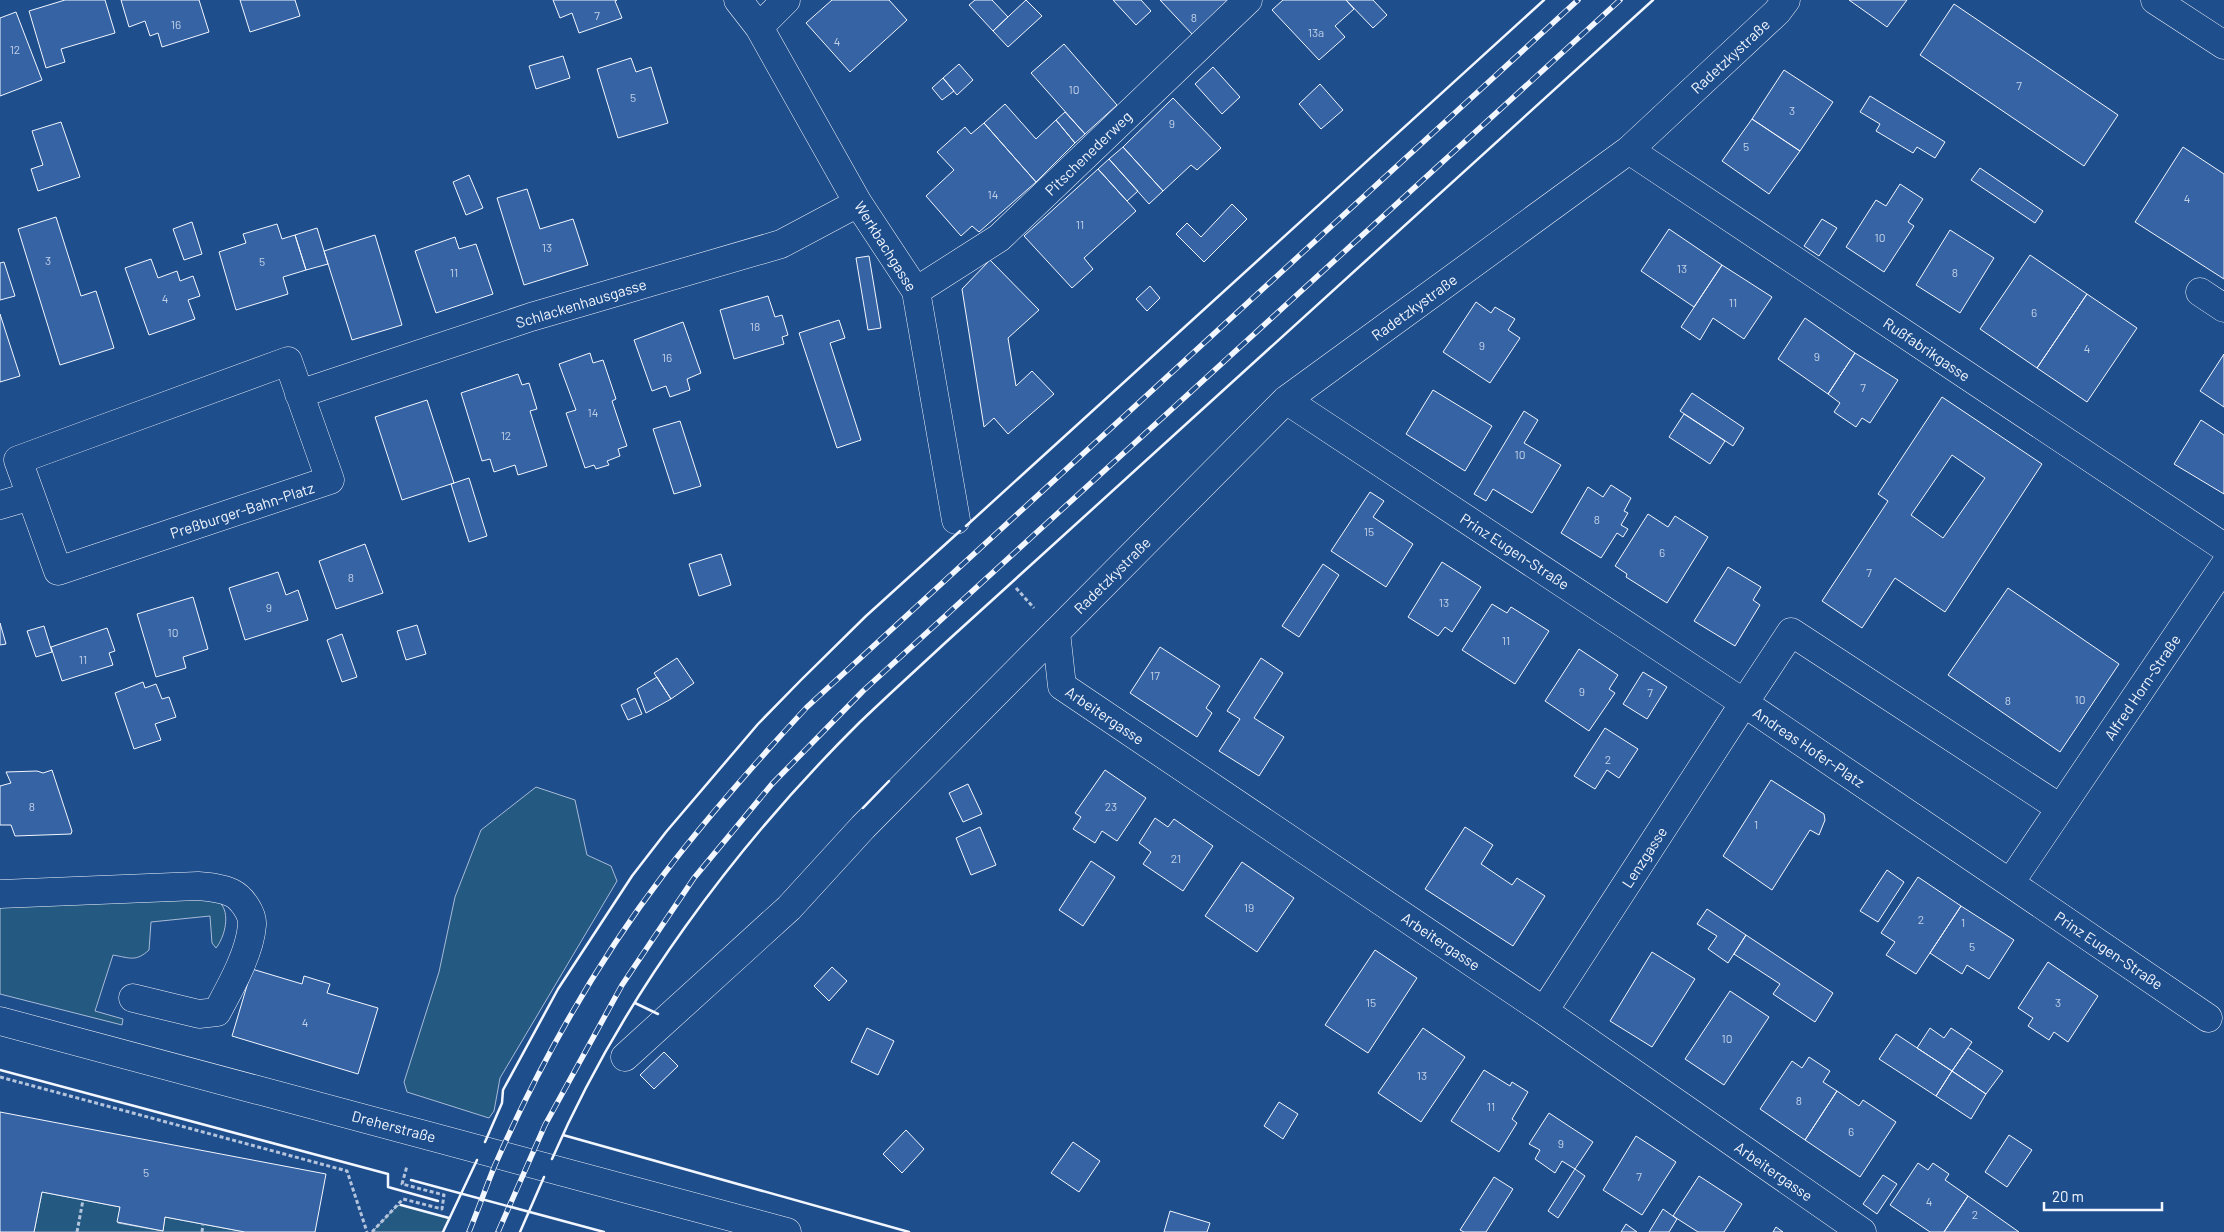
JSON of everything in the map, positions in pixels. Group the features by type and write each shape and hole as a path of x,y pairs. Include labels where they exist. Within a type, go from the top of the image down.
{"street":[{"name":"Werkbachgasse","path":"738,0 759,27 858,203 916,291 956,520"},
{"path":"759,27 786,0"},
{"name":"Pitschenederweg","path":"916,291 999,238 1248,0"},
{"name":"Radetzkystraße","path":"625,1057 789,908 863,827 1286,400 1629,150 1777,12 1786,0"},
{"path":"2155,0 2224,45"},
{"name":"Rußfabrikgasse","path":"1629,150 2224,547"},
{"name":"Schlackenhausgasse","path":"299,394 531,317 781,244 858,203"},
{"path":"2200,292 2224,308"},
{"name":"Preßburger-Bahn-Platz","path":"288,361 299,394 330,480 58,571 18,460 288,361"},
{"name":"Prinz Eugen-Straße","path":"1286,400 1744,703"},
{"path":"0,505 32,496"},
{"name":"Alfred Horn-Straße","path":"2060,808 2224,566"},
{"name":"Arbeitergasse","path":"1056,632 1062,686 1544,1011 1862,1232"},
{"name":"Andreas Hofer-Platz","path":"2010,883 1744,703 1792,632 2060,808"},
{"name":"Lenzgasse","path":"1544,1011 1744,703"},
{"path":"2010,883 2060,808"},
{"name":"Prinz Eugen-Straße","path":"2010,883 2208,1018"},
{"path":"0,894 198,886 220,888 234,894 245,905 252,924 247,947 217,1012 199,1014 132,998"},
{"name":"Dreherstraße","path":"0,1021 787,1232"}],"path":[{"path":"0,1077 347,1171 366,1232"},
{"path":"372,1232 403,1199 442,1209 444,1196 402,1184 407,1166"},
{"path":"77,1232 83,1200"},
{"path":"202,1232 203,1224"}],"shaded area":[{"path":"536,787 575,800 587,855 611,866 617,881 500,1078 494,1111 489,1118 407,1092 404,1082 439,972 455,897 481,830"},
{"path":"212,898 221,904 226,915 224,933 216,948 212,943 210,916 151,922 149,950 136,958 113,955 95,1011 123,1019 122,1025 0,994 0,905"},
{"path":"42,1192 120,1207 118,1223 163,1231 165,1217 245,1232 34,1232"},
{"path":"401,1205 449,1218 443,1232 372,1232 397,1206"}],"building":[{"path":"65,0 105,0 115,33 61,49 65,62 46,68 29,11"},
{"path":"121,0 199,0 209,32 162,47 158,33 150,36 145,21 129,27"},
{"path":"240,0 295,0 300,16 250,32"},
{"path":"553,0 617,0 615,1 622,18 579,33 572,13 560,18"},
{"path":"832,0 889,0 907,20 850,72 806,23"},
{"path":"975,0 992,0 1008,17 993,31 969,5"},
{"path":"1026,0 1042,16 1008,47 993,31"},
{"path":"1113,0 1141,0 1151,11 1136,25"},
{"path":"1160,0 1229,0 1193,35"},
{"path":"1283,0 1346,0 1354,9 1335,26 1345,37 1319,60 1272,10"},
{"path":"1346,0 1373,0 1387,15 1373,28"},
{"path":"1849,0 1907,0 1887,27"},
{"path":"1954,4 2118,115 2084,166 1920,55"},
{"path":"16,12 42,80 0,96 0,18"},
{"path":"1064,44 1117,105 1085,134 1031,73"},
{"path":"563,56 570,78 536,89 529,66"},
{"path":"631,58 636,72 651,67 668,123 618,138 597,69"},
{"path":"959,64 973,80 957,95 943,78"},
{"path":"1213,67 1240,97 1222,114 1195,84"},
{"path":"1784,70 1833,102 1800,151 1752,119"},
{"path":"943,78 954,91 942,100 932,88"},
{"path":"1320,84 1343,110 1321,129 1299,104"},
{"path":"1870,96 1945,142 1935,158 1917,147 1913,153 1876,131 1880,124 1860,112"},
{"path":"1173,98 1221,148 1197,170 1191,165 1163,191 1123,147"},
{"path":"1005,104 1036,139 1056,120 1075,143 1036,182 984,123"},
{"path":"1065,112 1085,134 1075,143 1056,120"},
{"path":"1752,119 1800,151 1769,194 1722,161"},
{"path":"61,122 80,177 38,191 31,169 43,165 32,131"},
{"path":"984,123 1036,182 979,232 972,226 961,236 926,196 954,170 937,152 965,127 971,134"},
{"path":"1123,147 1163,191 1149,204 1109,159"},
{"path":"2183,147 2224,174 2224,279 2135,222"},
{"path":"1109,159 1138,191 1127,201 1098,169"},
{"path":"1980,168 2043,211 2035,223 1971,180"},
{"path":"1098,169 1136,211 1084,258 1093,269 1072,288 1024,236"},
{"path":"469,175 483,208 466,215 453,182"},
{"path":"1900,184 1923,199 1908,222 1914,226 1884,272 1846,247 1876,200 1886,206"},
{"path":"527,189 540,229 573,219 588,265 524,285 497,198"},
{"path":"1232,204 1247,219 1204,262 1176,234 1187,223 1201,237"},
{"path":"56,217 81,296 96,291 114,348 60,365 18,229"},
{"path":"1822,219 1837,228 1819,256 1804,246"},
{"path":"192,222 202,254 184,260 173,229"},
{"path":"277,224 282,239 295,235 306,270 283,277 288,294 236,310 219,252 246,243 243,234"},
{"path":"317,228 328,264 306,270 295,235"},
{"path":"1669,229 1722,265 1694,307 1641,271"},
{"path":"1950,230 1994,258 1960,313 1916,285"},
{"path":"375,235 402,325 352,340 324,251"},
{"path":"455,237 459,249 476,244 493,294 436,313 415,251"},
{"path":"2030,255 2087,294 2037,368 1980,329"},
{"path":"869,256 881,328 868,330 856,258"},
{"path":"151,259 158,278 177,271 180,281 193,276 200,296 188,300 195,319 149,335 125,268"},
{"path":"990,260 1039,310 1008,338 1016,386 1032,371 1054,394 1008,434 994,418 984,427 962,289"},
{"path":"4,262 15,296 0,300 0,263"},
{"path":"1722,265 1772,297 1744,339 1713,318 1700,340 1681,327"},
{"path":"1150,286 1160,298 1147,311 1136,299"},
{"path":"2087,294 2137,328 2087,402 2037,368"},
{"path":"768,296 775,317 782,315 788,335 782,337 784,344 734,359 720,310"},
{"path":"1476,302 1491,313 1495,307 1515,319 1508,330 1520,338 1490,383 1443,352"},
{"path":"0,314 20,376 0,382"},
{"path":"1805,318 1855,353 1828,394 1778,359"},
{"path":"839,320 845,338 830,343 861,440 837,448 799,333"},
{"path":"683,322 701,373 687,379 690,390 670,397 666,386 652,391 634,340"},
{"path":"590,353 593,363 603,360 616,399 612,401 627,446 618,449 620,456 607,461 609,465 596,469 594,465 585,468 566,413 576,410 559,364"},
{"path":"1855,353 1898,380 1870,423 1862,418 1856,427 1834,412 1840,403 1828,394"},
{"path":"2224,354 2224,407 2200,391"},
{"path":"518,374 522,385 529,383 537,409 530,411 547,466 518,475 515,465 494,472 490,459 482,461 461,393"},
{"path":"1433,390 1492,426 1465,471 1406,434"},
{"path":"1692,393 1744,428 1733,446 1680,411"},
{"path":"1942,397 2042,464 1945,612 1895,578 1862,628 1822,601 1888,501 1878,494","holes":["1952,455 1985,478 1943,538 1911,515"]},
{"path":"427,400 454,483 402,500 375,417"},
{"path":"1524,411 1538,420 1524,443 1561,465 1532,513 1493,489 1486,501 1474,494"},
{"path":"1684,414 1725,441 1710,464 1669,437"},
{"path":"2201,420 2224,435 2224,494 2174,464"},
{"path":"680,421 701,486 674,494 653,429"},
{"path":"469,478 487,536 469,542 451,484"},
{"path":"1611,485 1631,498 1624,511 1628,513 1621,525 1628,529 1623,537 1617,533 1601,558 1561,533 1588,487 1603,497"},
{"path":"1370,492 1384,501 1373,517 1413,544 1386,587 1331,551"},
{"path":"1648,514 1668,527 1675,516 1708,537 1667,603 1626,577 1627,574 1615,566"},
{"path":"365,544 383,593 336,609 319,561"},
{"path":"721,554 731,585 699,596 689,564"},
{"path":"1442,562 1481,587 1452,632 1445,627 1438,636 1408,617"},
{"path":"1323,564 1339,575 1299,637 1282,626"},
{"path":"1728,567 1761,587 1753,600 1760,605 1735,646 1694,621"},
{"path":"278,572 286,595 298,590 308,620 245,640 229,588"},
{"path":"2008,588 2119,664 2060,752 1948,675"},
{"path":"193,597 208,649 183,657 186,668 156,677 137,614"},
{"path":"1492,604 1507,613 1511,607 1549,631 1515,684 1462,650"},
{"path":"0,623 6,644 0,645"},
{"path":"417,625 426,654 406,660 397,631"},
{"path":"44,626 52,652 36,657 27,631"},
{"path":"107,628 115,651 109,653 113,665 62,681 51,647"},
{"path":"342,634 357,677 342,682 327,640"},
{"path":"1160,647 1220,686 1206,708 1212,713 1197,737 1130,693"},
{"path":"1579,649 1618,675 1609,689 1615,693 1589,731 1545,701"},
{"path":"677,658 694,683 671,699 654,673"},
{"path":"1261,658 1283,673 1254,718 1284,737 1259,776 1219,751 1240,719 1227,711"},
{"path":"1643,672 1667,687 1647,719 1623,704"},
{"path":"657,677 671,699 646,713 637,689"},
{"path":"143,682 145,688 156,684 162,699 169,697 176,717 155,724 161,740 134,749 115,693"},
{"path":"635,698 642,714 628,720 621,705"},
{"path":"1605,728 1638,749 1619,778 1607,770 1595,789 1574,776"},
{"path":"52,770 72,831 71,834 15,836 11,825 0,825 0,786 11,783 6,772 37,771 43,773"},
{"path":"1105,770 1146,798 1117,841 1102,831 1095,843 1073,829 1081,817 1075,813"},
{"path":"1771,780 1824,814 1825,820 1819,835 1810,830 1772,890 1723,856"},
{"path":"968,784 982,814 963,822 949,793"},
{"path":"1155,818 1168,827 1174,819 1213,846 1183,891 1143,864 1151,852 1139,843"},
{"path":"980,827 996,865 971,875 956,838"},
{"path":"1465,827 1493,845 1481,864 1512,885 1517,878 1545,896 1513,946 1425,889"},
{"path":"1091,861 1115,877 1083,926 1059,910"},
{"path":"1242,862 1294,898 1257,952 1205,916"},
{"path":"1887,870 1904,882 1878,922 1860,911"},
{"path":"1918,877 1961,906 1916,974 1886,955 1895,942 1881,933"},
{"path":"1961,906 2014,940 1989,979 1967,965 1962,974 1930,953"},
{"path":"1707,909 1746,935 1728,963 1708,949 1717,936 1697,924"},
{"path":"1746,935 1833,993 1815,1022 1773,994 1780,984 1734,954"},
{"path":"1375,950 1417,978 1368,1053 1325,1025"},
{"path":"1652,952 1695,979 1652,1047 1610,1021"},
{"path":"2048,962 2098,996 2068,1042 2054,1032 2049,1040 2028,1026 2033,1018 2018,1008"},
{"path":"832,967 847,981 829,1001 814,986"},
{"path":"252,969 302,984 304,976 330,984 327,993 378,1008 358,1074 232,1036"},
{"path":"1730,991 1769,1017 1724,1085 1685,1059"},
{"path":"867,1028 894,1041 878,1075 851,1062"},
{"path":"1423,1028 1465,1057 1421,1122 1378,1093"},
{"path":"1930,1028 1944,1038 1951,1028 1972,1042 1952,1071 1917,1048"},
{"path":"1896,1034 1952,1071 1936,1096 1879,1059"},
{"path":"1968,1048 2003,1071 1986,1094 1952,1071"},
{"path":"664,1052 678,1066 654,1089 640,1075"},
{"path":"1809,1057 1830,1071 1823,1082 1837,1091 1805,1140 1760,1109 1792,1061 1802,1068"},
{"path":"1484,1070 1510,1086 1512,1082 1528,1092 1512,1119 1517,1123 1499,1152 1451,1121"},
{"path":"1952,1071 1986,1094 1971,1119 1936,1096"},
{"path":"1837,1091 1859,1106 1863,1100 1896,1122 1860,1177 1805,1140"},
{"path":"1279,1102 1298,1114 1283,1139 1264,1126"},
{"path":"0,1112 326,1174 315,1232 245,1232 165,1217 163,1231 117,1222 120,1207 42,1192 34,1232 0,1232"},
{"path":"1549,1113 1593,1142 1575,1169 1562,1161 1555,1173 1535,1159 1540,1150 1529,1144"},
{"path":"906,1130 924,1149 902,1173 883,1154"},
{"path":"2009,1135 2032,1150 2007,1187 1985,1172"},
{"path":"1636,1136 1676,1162 1642,1215 1603,1190"},
{"path":"1073,1142 1100,1161 1079,1192 1051,1173"},
{"path":"1918,1163 1928,1170 1933,1163 1949,1174 1945,1180 1968,1196 1944,1232 1930,1232 1890,1205"},
{"path":"1575,1169 1585,1176 1558,1218 1548,1211"},
{"path":"1883,1175 1897,1184 1877,1214 1863,1204"},
{"path":"1699,1176 1742,1204 1724,1232 1698,1232 1673,1216"},
{"path":"1494,1177 1513,1189 1486,1232 1464,1232 1460,1230"},
{"path":"1968,1196 2019,1232 1944,1232"},
{"path":"1663,1209 1677,1219 1669,1232 1649,1232"},
{"path":"1170,1211 1210,1223 1207,1232 1164,1232"},
{"path":"1626,1224 1637,1232 1621,1232"},
{"path":"1776,1227 1783,1232 1773,1232"}],"railway":[{"path":"469,1232 512,1127 571,1014 593,978 664,874 716,809 770,748 807,707 1578,0"},
{"path":"498,1232 545,1125 622,985 694,878 772,784 863,691 1620,0"}],"wall":[{"path":"966,526 1544,0"},
{"path":"552,1159 580,1099 612,1040 647,983 685,927 726,873 813,770 859,723 945,643 1653,0"},
{"path":"485,1142 502,1103 503,1090 558,989 632,876 666,832 758,724 866,616 960,531"},
{"path":"863,808 889,781"},
{"path":"635,1003 658,1014"},
{"path":"0,1070 388,1174 388,1187 438,1201"},
{"path":"563,1135 909,1232"},
{"path":"443,1232 477,1160"},
{"path":"520,1232 544,1177"},
{"path":"411,1180 604,1232"},
{"path":"401,1205 449,1218"}]}
